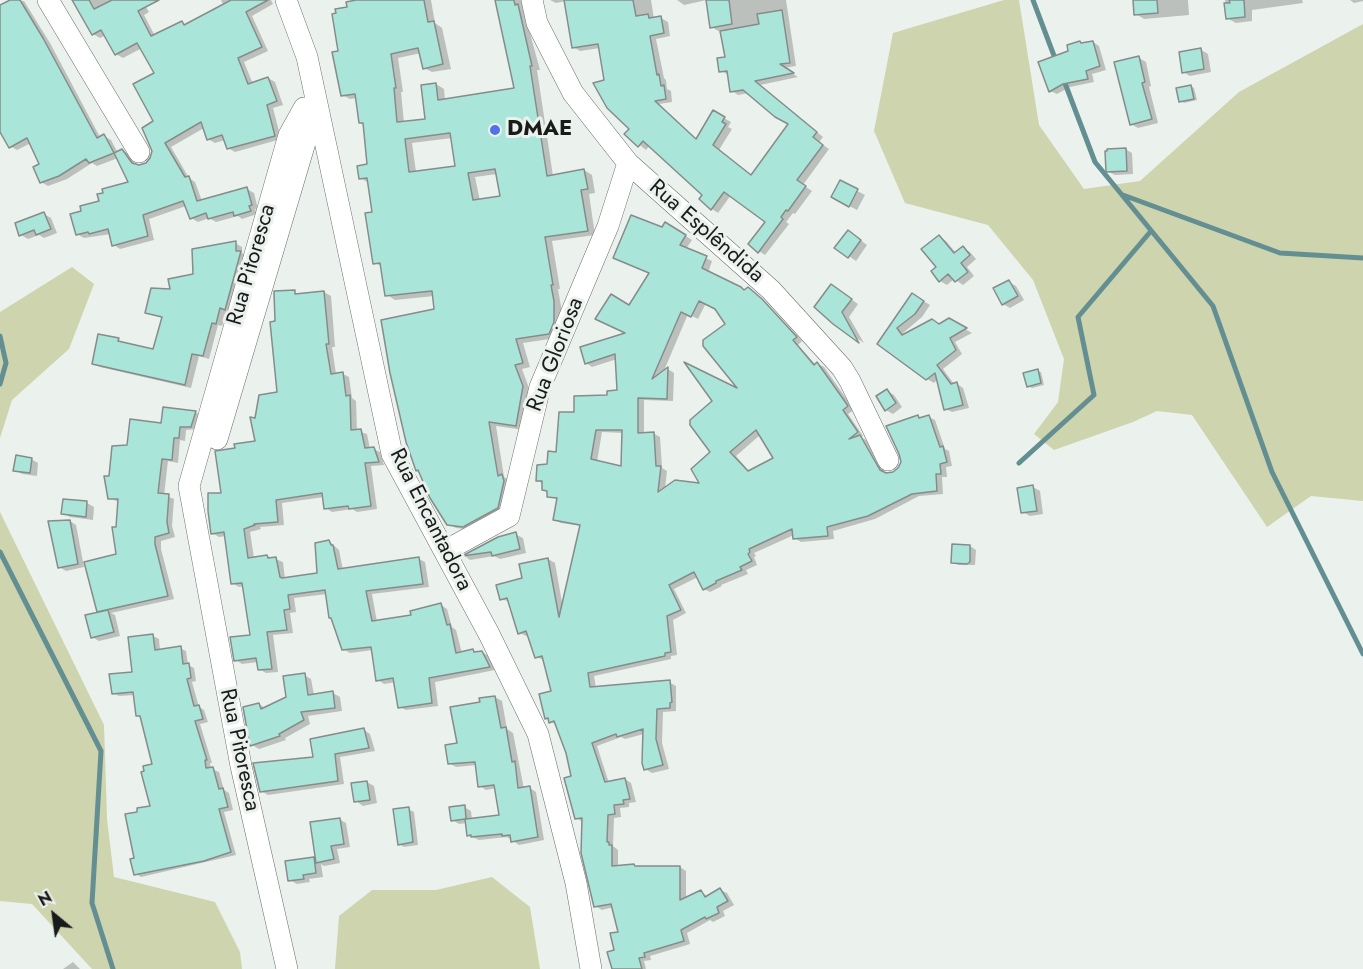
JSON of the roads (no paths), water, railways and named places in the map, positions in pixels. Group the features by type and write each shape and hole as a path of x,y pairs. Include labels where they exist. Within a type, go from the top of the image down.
{"street":[{"path":"48,0 140,152"},
{"name":"Rua Encantadora","path":"286,0 307,57 392,454 445,551 538,734 576,883 591,969"},
{"name":"Rua Esplêndida","path":"532,0 537,23 573,93 628,163 771,290 842,368 888,460"},
{"name":"Rua Pitoresca","path":"287,969 241,766 196,530 202,489 306,139 303,108 307,57"},
{"name":"Rua Gloriosa","path":"445,551 509,516 540,387 608,226 628,163"}],"waterway":[{"path":"1033,0 1056,61"},
{"path":"1063,78 1095,162 1213,306 1272,472 1363,654"},
{"path":"1123,195 1280,253 1363,258"},
{"path":"1019,463 1094,395 1078,317 1151,231"},
{"path":"0,336 6,363 0,384"},
{"path":"0,552 101,751 92,903 113,969"}],"place":[{"name":"DMAE","path":"495,130"}]}
